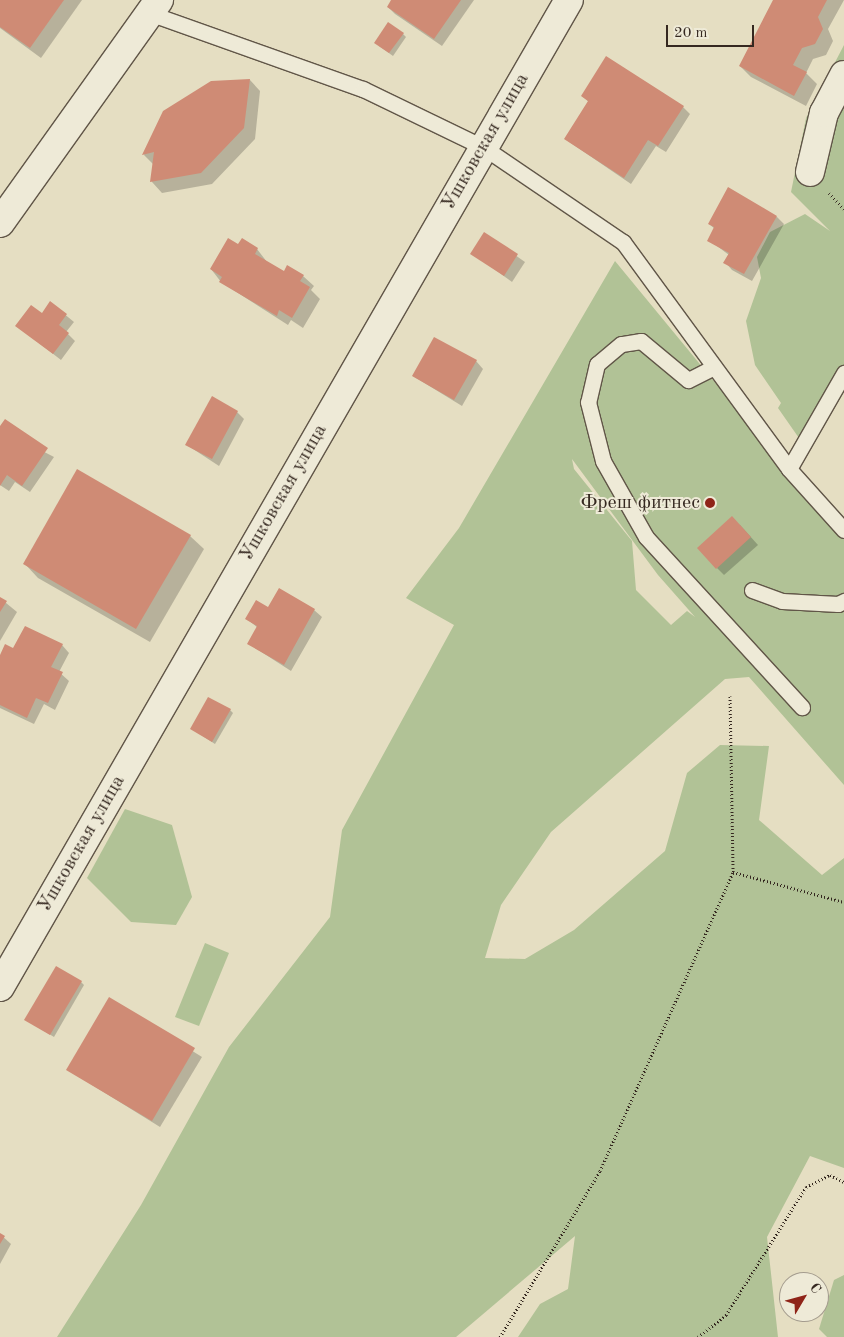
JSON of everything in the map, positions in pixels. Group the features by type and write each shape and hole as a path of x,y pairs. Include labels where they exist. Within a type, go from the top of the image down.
{"street":[{"name":"Ушковская улица","path":"0,987 568,0"},
{"path":"0,223 154,7"},
{"path":"810,172 824,113 844,75"}],"lane":[{"path":"154,7 362,89 483,147 623,242 789,469 844,530"},
{"path":"714,366 688,380 641,341 621,344 597,364 588,402 603,460 646,537 802,707"},
{"path":"789,469 844,373"},
{"path":"752,590 782,601 838,604 844,601"}],"path":[{"path":"500,1337 600,1171 733,872 730,696"},
{"path":"733,872 844,902"},
{"path":"698,1337 726,1315 806,1187 830,1175 844,1182"}],"green space":[{"path":"844,45 844,389 808,451 778,408 781,403 755,365 746,321 761,278 757,257 770,232 805,214 830,231 791,192 806,118"},
{"path":"615,261 844,539 844,785 749,677 725,679 551,832 501,905 485,958 525,959 574,930 665,851 687,773 720,745 769,746 759,820 822,875 844,858 844,1168 810,1156 767,1237 778,1337 518,1337 540,1304 568,1289 575,1236 456,1337 57,1337 141,1205 229,1047 330,917 342,830 454,625 406,598 459,528","holes":["572,459 658,575 695,617 687,611 671,625 636,590 632,541 574,469"]},
{"path":"125,809 172,825 192,897 176,925 131,922 87,878"},
{"path":"205,943 229,953 199,1026 175,1017"},
{"path":"844,1275 844,1337 827,1337 819,1329 821,1322 829,1322 829,1296 834,1280"}],"building":[{"path":"0,0 64,0 30,48 0,27"},
{"path":"391,0 461,0 434,39 387,7"},
{"path":"773,0 827,0 818,17 823,29 815,44 802,48 793,65 807,72 794,96 739,66"},
{"path":"388,22 404,33 389,53 374,43"},
{"path":"606,56 684,106 658,146 648,140 624,178 564,139 588,101 581,96"},
{"path":"250,79 244,128 201,173 150,182 154,152 142,155 163,111 211,81"},
{"path":"728,187 777,216 744,274 723,263 729,253 707,241 714,227 708,224"},
{"path":"484,232 518,254 504,276 470,254"},
{"path":"228,238 238,244 242,238 258,248 255,254 284,271 287,265 304,275 300,281 310,287 292,318 279,310 277,316 219,282 222,277 210,269"},
{"path":"50,301 67,314 59,325 69,333 53,354 15,326 31,305 42,313"},
{"path":"434,337 477,360 454,400 412,376"},
{"path":"212,396 238,411 212,459 185,445"},
{"path":"5,419 48,448 22,486 7,475 0,486 0,426"},
{"path":"77,469 191,535 136,629 23,564"},
{"path":"732,516 751,537 716,569 697,548"},
{"path":"279,588 315,609 284,665 247,644 257,626 245,619 256,600 268,607"},
{"path":"0,597 7,601 0,612"},
{"path":"25,626 63,644 51,667 63,672 48,703 36,698 27,718 0,705 0,655 5,644 13,648"},
{"path":"208,697 231,709 212,742 190,729"},
{"path":"56,966 82,981 50,1035 24,1020"},
{"path":"109,997 195,1048 152,1121 66,1070"},
{"path":"0,1233 5,1236 0,1244"}],"place":[{"name":"Фреш фитнес","path":"710,503"}]}
